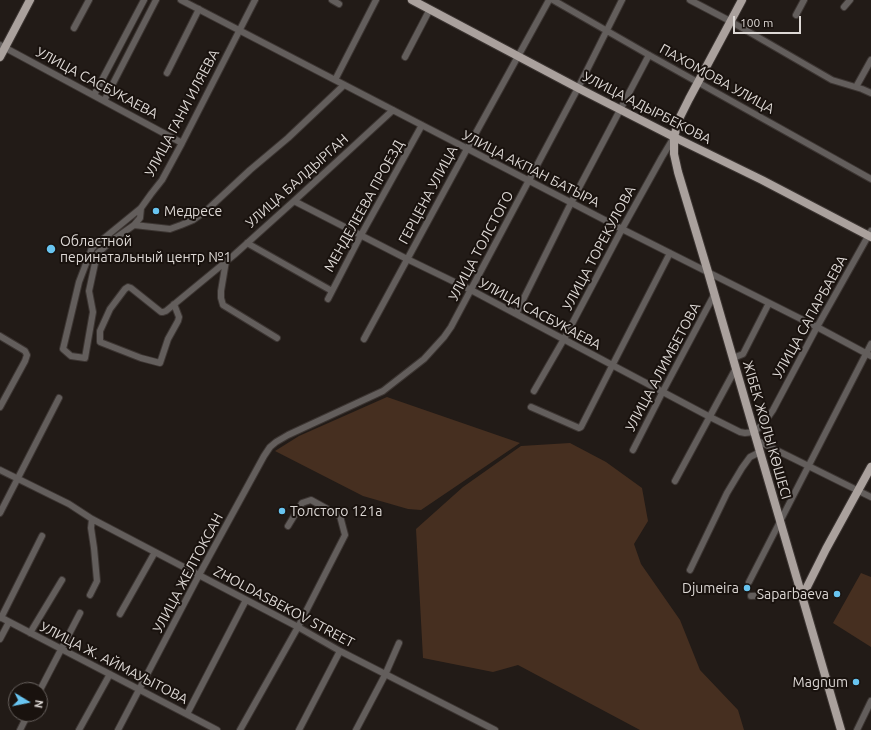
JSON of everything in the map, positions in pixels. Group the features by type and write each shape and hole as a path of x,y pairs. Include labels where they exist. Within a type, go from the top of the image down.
{"main road":[{"path":"0,57 1,46 24,0"},
{"path":"1,46 30,0"},
{"name":"УЛИЦА АДЫРБЕКОВА","path":"412,0 620,110 870,234"},
{"name":"ЖІБЕК ЖОЛЫ КӨШЕСІ","path":"742,0 679,119 674,137 675,163 841,730"},
{"path":"802,595 871,467"}],"street":[{"path":"74,28 89,0"},
{"path":"94,95 144,0"},
{"path":"104,101 156,0"},
{"name":"УЛИЦА АКПАН БАТЫРА","path":"182,0 571,203 817,327 868,355"},
{"name":"УЛИЦА ГАНИ ИЛЯЕВА","path":"132,226 110,242 97,254 89,291 94,312 85,358 71,356 63,349 78,282 92,248 141,208 162,180 255,0"},
{"path":"332,0 339,4"},
{"path":"335,80 376,0"},
{"name":"ГЕРЦЕНА УЛИЦА","path":"364,339 549,0"},
{"name":"ПАХОМОВА УЛИЦА","path":"553,0 871,179"},
{"name":"УЛИЦА ТОЛСТОГО","path":"288,435 383,391 424,359 444,337 451,327 529,181 622,0"},
{"path":"690,0 730,21 832,80 871,93"},
{"path":"796,15 804,0"},
{"path":"844,7 850,0"},
{"path":"167,73 199,9"},
{"path":"405,57 430,10"},
{"name":"УЛИЦА САСБУКАЕВА","path":"1,46 182,143"},
{"path":"516,314 571,203 649,55"},
{"path":"856,87 871,60"},
{"path":"132,226 170,229 181,226 193,220 207,210 250,170 288,138 344,85"},
{"name":"УЛИЦА БАЛДЫРГАН","path":"174,304 179,317 168,339 160,363 141,358 100,342 100,330 110,309 125,289 128,287 131,288 161,312 166,311 174,304 226,261 247,243 393,110"},
{"name":"МЕНДЕЛЕЕВА ПРОЕЗД","path":"328,299 361,235 422,125"},
{"name":"УЛИЦА ТОРЕКУЛОВА","path":"534,391 674,137"},
{"name":"УЛИЦА САСБУКАЕВА","path":"294,201 471,290 662,393 740,432 755,436 808,466 871,497"},
{"path":"132,226 140,218 141,208"},
{"name":"УЛИЦА САПАРБАЕВА","path":"755,436 773,410 817,327 870,234"},
{"path":"247,243 332,291"},
{"path":"531,406 580,428 670,253"},
{"path":"226,261 220,298 223,305 277,338"},
{"name":"УЛИЦА АЛИМБЕТОВА","path":"633,450 714,295"},
{"path":"733,358 743,354 769,304"},
{"path":"0,336 25,351 27,355 0,406"},
{"path":"749,582 808,466 868,355 871,344"},
{"path":"675,482 736,368"},
{"path":"0,513 59,398"},
{"name":"УЛИЦА ЖЕЛТОКСАН","path":"118,730 264,456 270,447 288,435"},
{"path":"690,570 727,493 750,457 760,452"},
{"name":"ZHOLDASBEKOV STREET","path":"0,470 69,504 92,519 298,627 385,675 495,730"},
{"path":"240,730 298,627 345,535 340,516 311,500 302,503 288,526"},
{"path":"90,595 97,581 91,528 92,519"},
{"path":"0,617 42,536"},
{"path":"120,614 155,552"},
{"path":"30,633 62,580"},
{"path":"751,596 802,595"},
{"path":"187,714 246,600"},
{"path":"44,682 80,613"},
{"name":"УЛИЦА Ж. АЙМАУЫТОВА","path":"0,617 217,730"},
{"path":"0,639 9,622"},
{"path":"356,730 385,675 399,643"},
{"path":"299,730 340,651"},
{"path":"79,730 110,674"},
{"path":"857,730 871,701"}],"shaded area":[{"path":"387,397 520,443 421,510 408,509 363,496 275,451 299,436"},
{"path":"570,443 606,462 642,488 648,521 634,544 641,564 680,620 700,670 738,710 744,730 640,730 518,665 493,672 423,658 416,529 463,487 521,446"},
{"path":"861,573 871,577 871,647 833,623"}],"place":[{"name":"Медресе","path":"156,211"},
{"name":"Областной перинатальный центр №1","path":"51,249"},
{"name":"Толстого 121а","path":"282,511"},
{"name":"Djumeira","path":"747,588"},
{"name":"Saparbaeva","path":"837,594"},
{"name":"Magnum","path":"856,682"}]}
